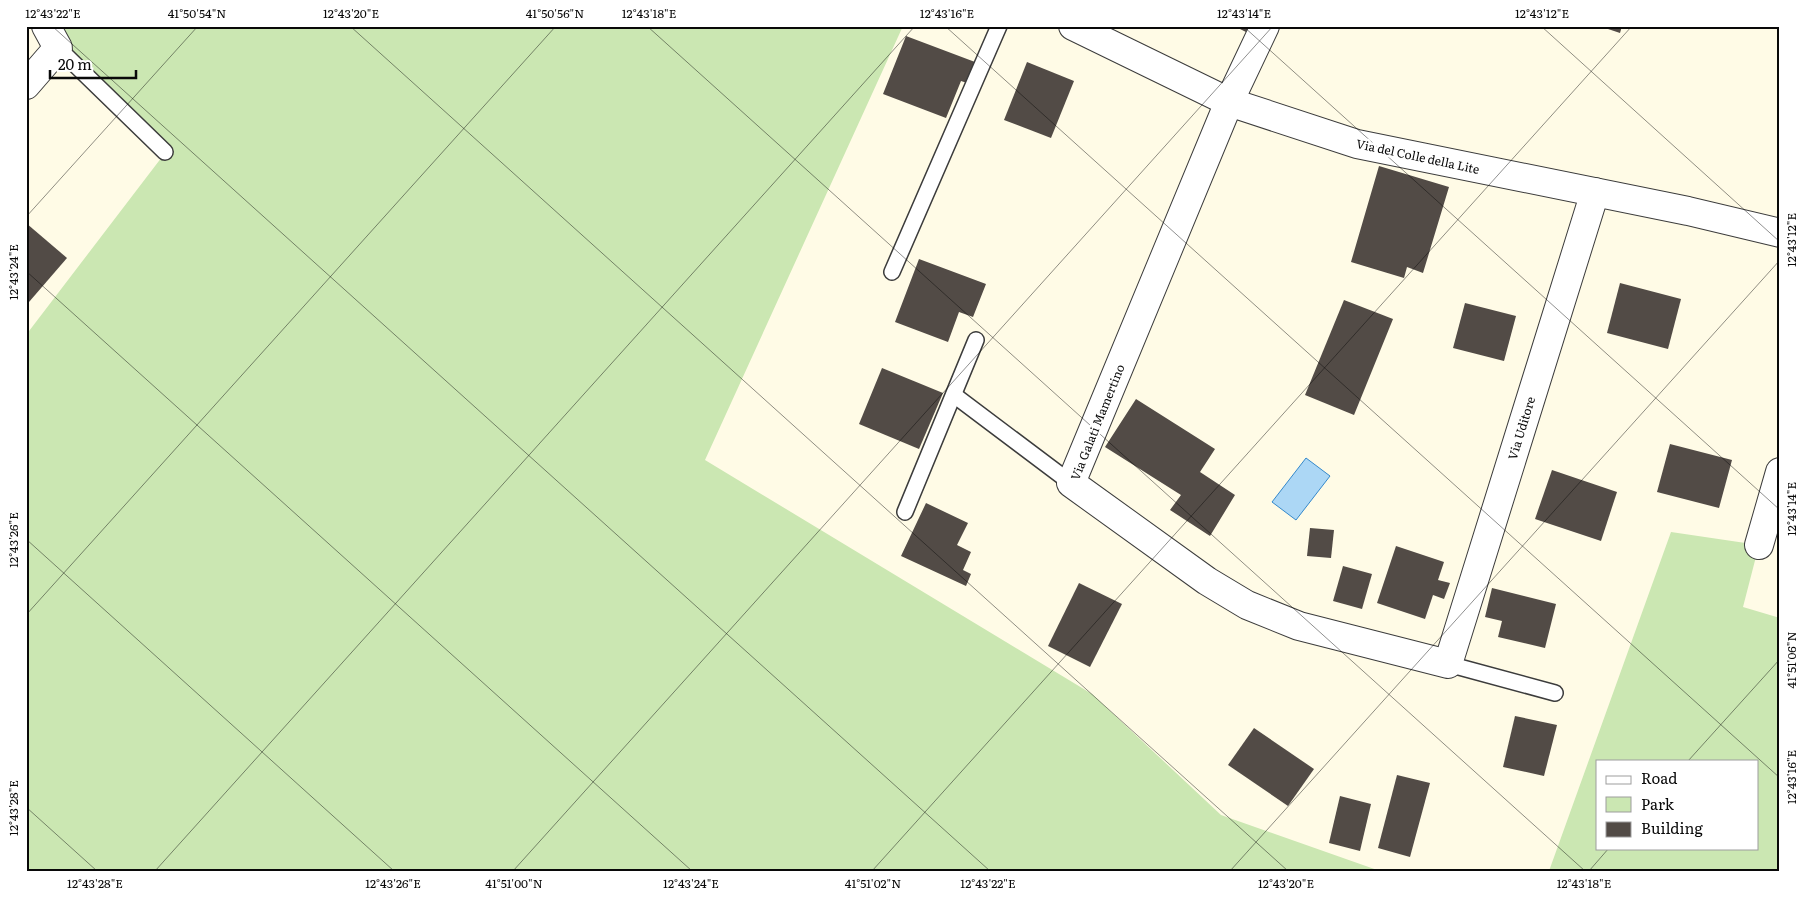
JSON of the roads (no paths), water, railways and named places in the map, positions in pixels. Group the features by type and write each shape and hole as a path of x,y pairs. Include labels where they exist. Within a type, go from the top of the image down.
{"street":[{"name":"Via del Colle della Lite","path":"1073,26 1229,102 1357,144 1688,211 1780,233"},
{"name":"Via Galati Mamertino","path":"1265,26 1229,102 1071,483 1207,581 1248,605 1299,626 1448,664"},
{"path":"26,85 52,37"},
{"name":"Via Uditore","path":"1448,664 1595,192"},
{"path":"1759,545 1780,472"}],"lane":[{"path":"892,272 998,26"},
{"path":"52,37 165,152"},
{"path":"905,512 976,340"},
{"path":"954,395 1071,483"},
{"path":"1448,664 1555,693"}],"water":[{"path":"1306,458 1330,476 1296,520 1272,502"}]}
